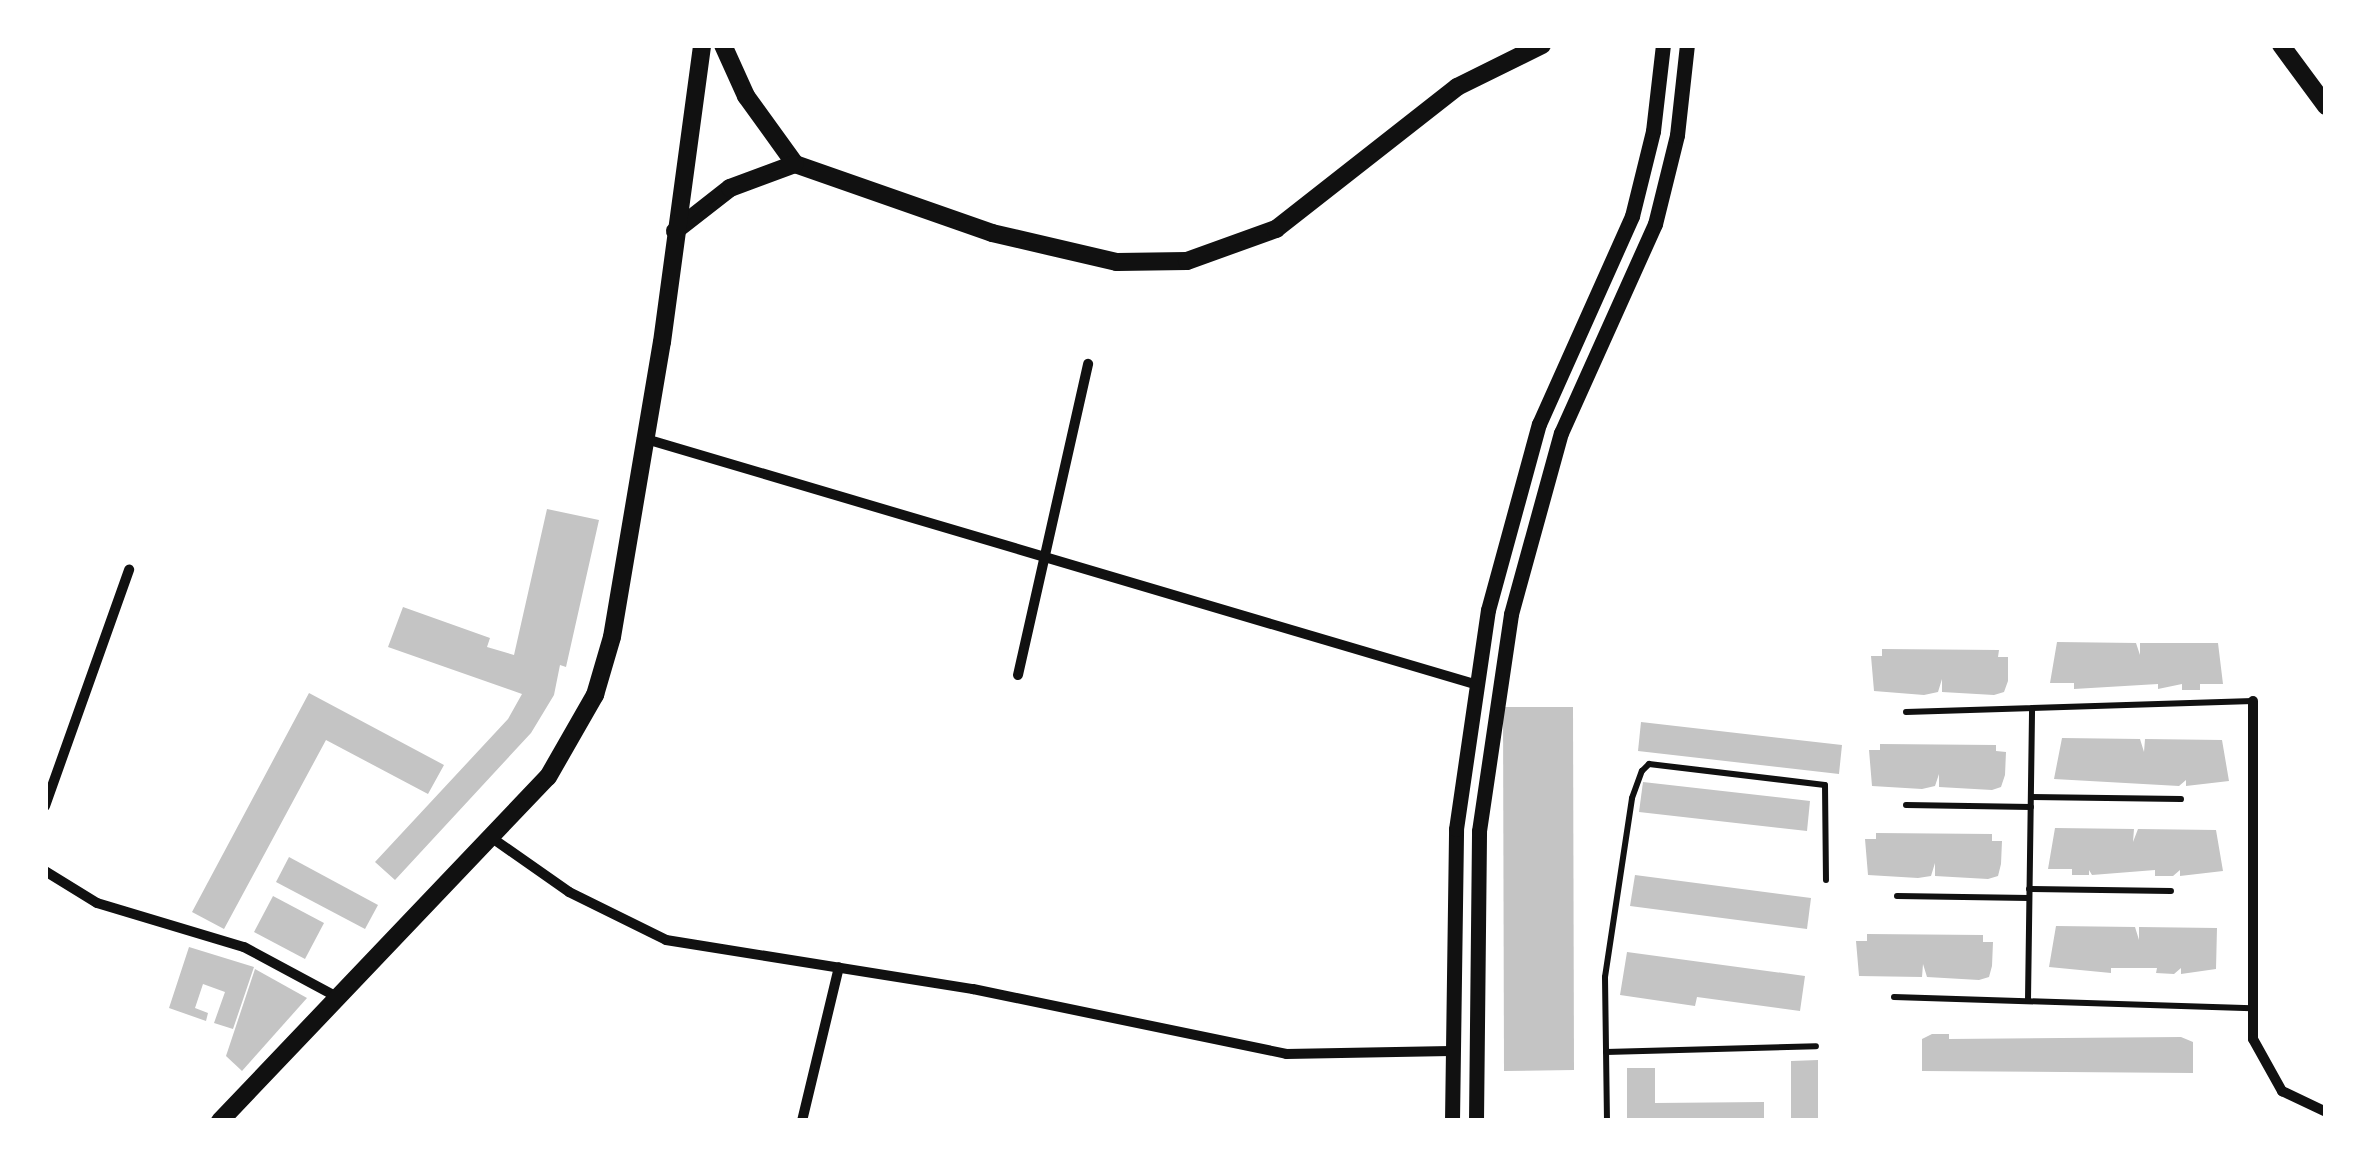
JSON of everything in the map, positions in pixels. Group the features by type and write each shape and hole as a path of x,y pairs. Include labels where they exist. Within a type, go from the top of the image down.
{"main road":[{"path":"220,1121 548,778 595,696 612,637 646,438 702,45"},
{"path":"723,45 746,96 795,164 1009,238 1118,262 1187,261 1276,229 1457,87 1542,45"},
{"path":"2281,45 2326,106"},
{"path":"676,231 730,188 795,164"}],"street":[{"path":"1452,1121 1452,884 1474,684 1525,463 1632,216 1653,132 1663,45"},
{"path":"1476,1121 1480,831 1511,614 1561,432 1654,224 1677,136 1687,45"},
{"path":"1018,675 1088,364"},
{"path":"646,438 1474,684"},
{"path":"45,806 128,570"},
{"path":"2253,701 2253,1039 2270,1078 2296,1102 2326,1112"},
{"path":"492,838 569,892 666,940 838,967 1286,1054 1451,1051"},
{"path":"45,871 97,903 244,947 338,998"},
{"path":"802,1121 838,967"}],"lane":[{"path":"1906,712 2253,701"},
{"path":"2028,1000 2032,708"},
{"path":"1607,1121 1604,977 1633,790 1649,764 1825,784 1826,880"},
{"path":"2031,797 2181,799"},
{"path":"1906,805 2031,807"},
{"path":"1896,896 2171,891"},
{"path":"1894,997 2252,1008"},
{"path":"1606,1052 1816,1046"}],"building":[{"path":"547,509 599,520 566,667 560,665 554,695 531,733 395,880 375,862 508,719 522,694 388,647 403,607 490,638 487,647 514,655"},
{"path":"2057,642 2136,643 2140,655 2140,643 2218,643 2223,684 2200,684 2200,690 2182,690 2182,684 2158,689 2158,684 2074,689 2074,683 2050,683"},
{"path":"1882,649 1999,650 1998,657 2008,657 2008,681 2004,692 1994,695 1942,692 1942,679 1938,692 1924,695 1874,691 1871,656 1882,656"},
{"path":"309,693 444,765 428,794 326,740 224,929 192,912"},
{"path":"1503,707 1573,707 1574,1070 1504,1071"},
{"path":"1641,722 1842,745 1839,774 1638,751"},
{"path":"2062,738 2140,739 2144,752 2145,739 2222,740 2229,781 2186,786 2186,780 2179,786 2054,779"},
{"path":"1880,744 1996,745 1996,751 2006,752 2005,775 2001,787 1992,790 1939,787 1939,774 1935,786 1922,789 1872,786 1869,750 1880,750"},
{"path":"1643,782 1810,801 1807,831 1639,812"},
{"path":"2055,828 2134,829 2133,842 2138,829 2216,830 2223,871 2180,876 2180,870 2173,876 2155,876 2155,870 2092,875 2089,870 2089,875 2072,875 2072,869 2048,869"},
{"path":"1876,833 1992,834 1992,841 2002,841 1998,876 1935,876 1935,863 1931,876 1868,875 1865,839 1876,839"},
{"path":"289,857 378,905 365,929 276,882"},
{"path":"1635,875 1811,898 1807,929 1630,906"},
{"path":"273,896 324,923 305,959 254,932"},
{"path":"2056,926 2135,927 2139,940 2139,927 2217,928 2216,969 2181,974 2181,968 2174,974 2156,973 2157,968 2111,968 2111,973 2049,967"},
{"path":"1867,934 1983,935 1983,942 1993,942 1989,977 1927,977 1923,964 1922,977 1859,976 1856,941 1867,941"},
{"path":"189,947 254,967 233,1029 214,1023 225,992 203,984 195,1008 208,1013 206,1021 169,1008"},
{"path":"1627,952 1805,976 1800,1011 1697,997 1695,1006 1620,995"},
{"path":"255,969 307,998 242,1071 226,1056"},
{"path":"1932,1034 1949,1034 1949,1039 2181,1037 2193,1042 2193,1073 1922,1071 1922,1039"},
{"path":"1818,1060 1818,1121 1791,1121 1791,1061"},
{"path":"1627,1068 1655,1068 1655,1103 1764,1102 1764,1121 1627,1121"}]}
